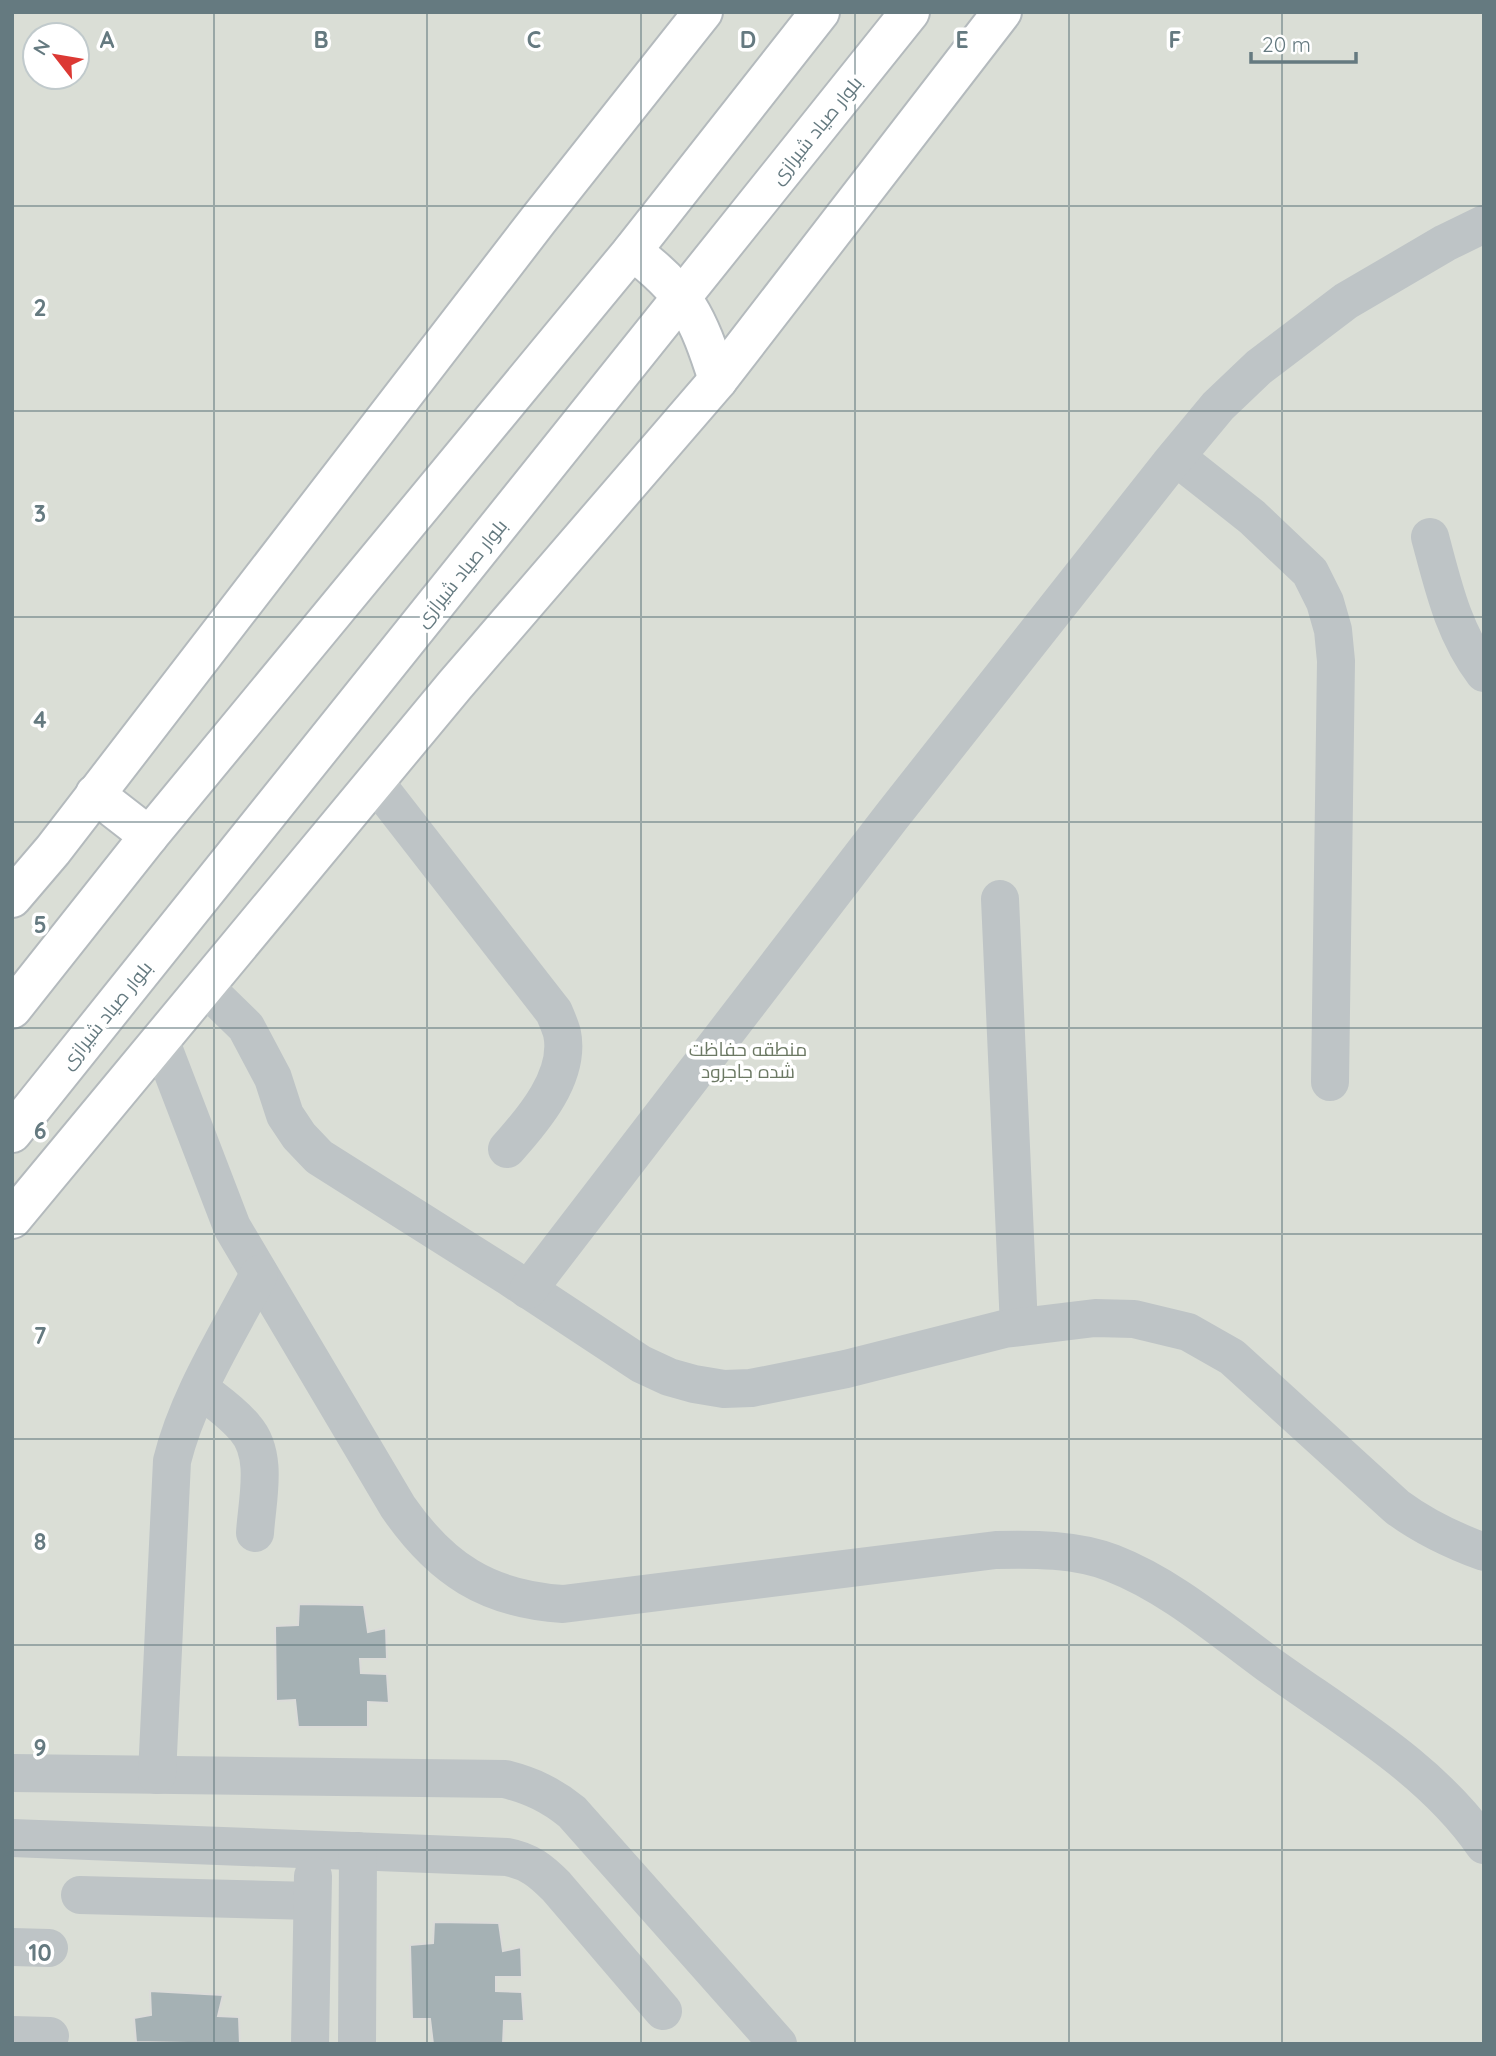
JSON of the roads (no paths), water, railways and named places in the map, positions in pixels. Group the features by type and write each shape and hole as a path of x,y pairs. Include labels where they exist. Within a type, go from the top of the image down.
{"main road":[{"path":"12,898 703,12"},
{"path":"12,1009 149,836 632,251 820,12"},
{"name":"بلوار صیاد شیرازی","path":"12,1133 910,12"},
{"path":"12,1219 161,1042 241,941 718,380 1002,12"},
{"path":"632,251 660,272 683,298 704,337 718,380"},
{"path":"95,794 149,836"}],"street":[{"path":"528,1290 892,816 1218,406 1259,367 1346,302 1445,243 1484,224"},
{"path":"1175,457 1252,517 1310,572 1325,602 1333,630 1336,661 1329,1082"},
{"path":"1430,537 1453,621 1467,650 1484,673"},
{"path":"375,782 554,1012 562,1035 561,1064 548,1096 533,1120 507,1149"},
{"path":"1000,899 1019,1327"},
{"path":"205,987 246,1027 273,1078 285,1115 299,1136 319,1157 641,1364 669,1377 724,1389 751,1388 783,1383 1004,1329 1095,1318 1134,1319 1188,1332 1232,1357 1397,1507 1433,1532 1484,1552"},
{"path":"161,1042 227,1216 259,1275 398,1507 417,1535 458,1572 507,1596 534,1602 563,1604 996,1550 1022,1549 1083,1555 1110,1562 1162,1589 1396,1756 1452,1803 1484,1845"},
{"path":"157,1774 172,1461 178,1436 259,1275"},
{"path":"200,1389 245,1427 254,1440 259,1456 255,1533"},
{"path":"12,1773 505,1779 530,1785 572,1812 778,2044"},
{"path":"12,1838 508,1857 526,1861 542,1871 556,1886 663,2011"},
{"path":"310,2044 314,1849"},
{"path":"358,1851 358,2044"},
{"path":"80,1895 312,1901"},
{"path":"12,2035 50,2036"}],"park label":[{"name":"منطقه حفاظت شده جاجرود","path":"748,1060"}]}
